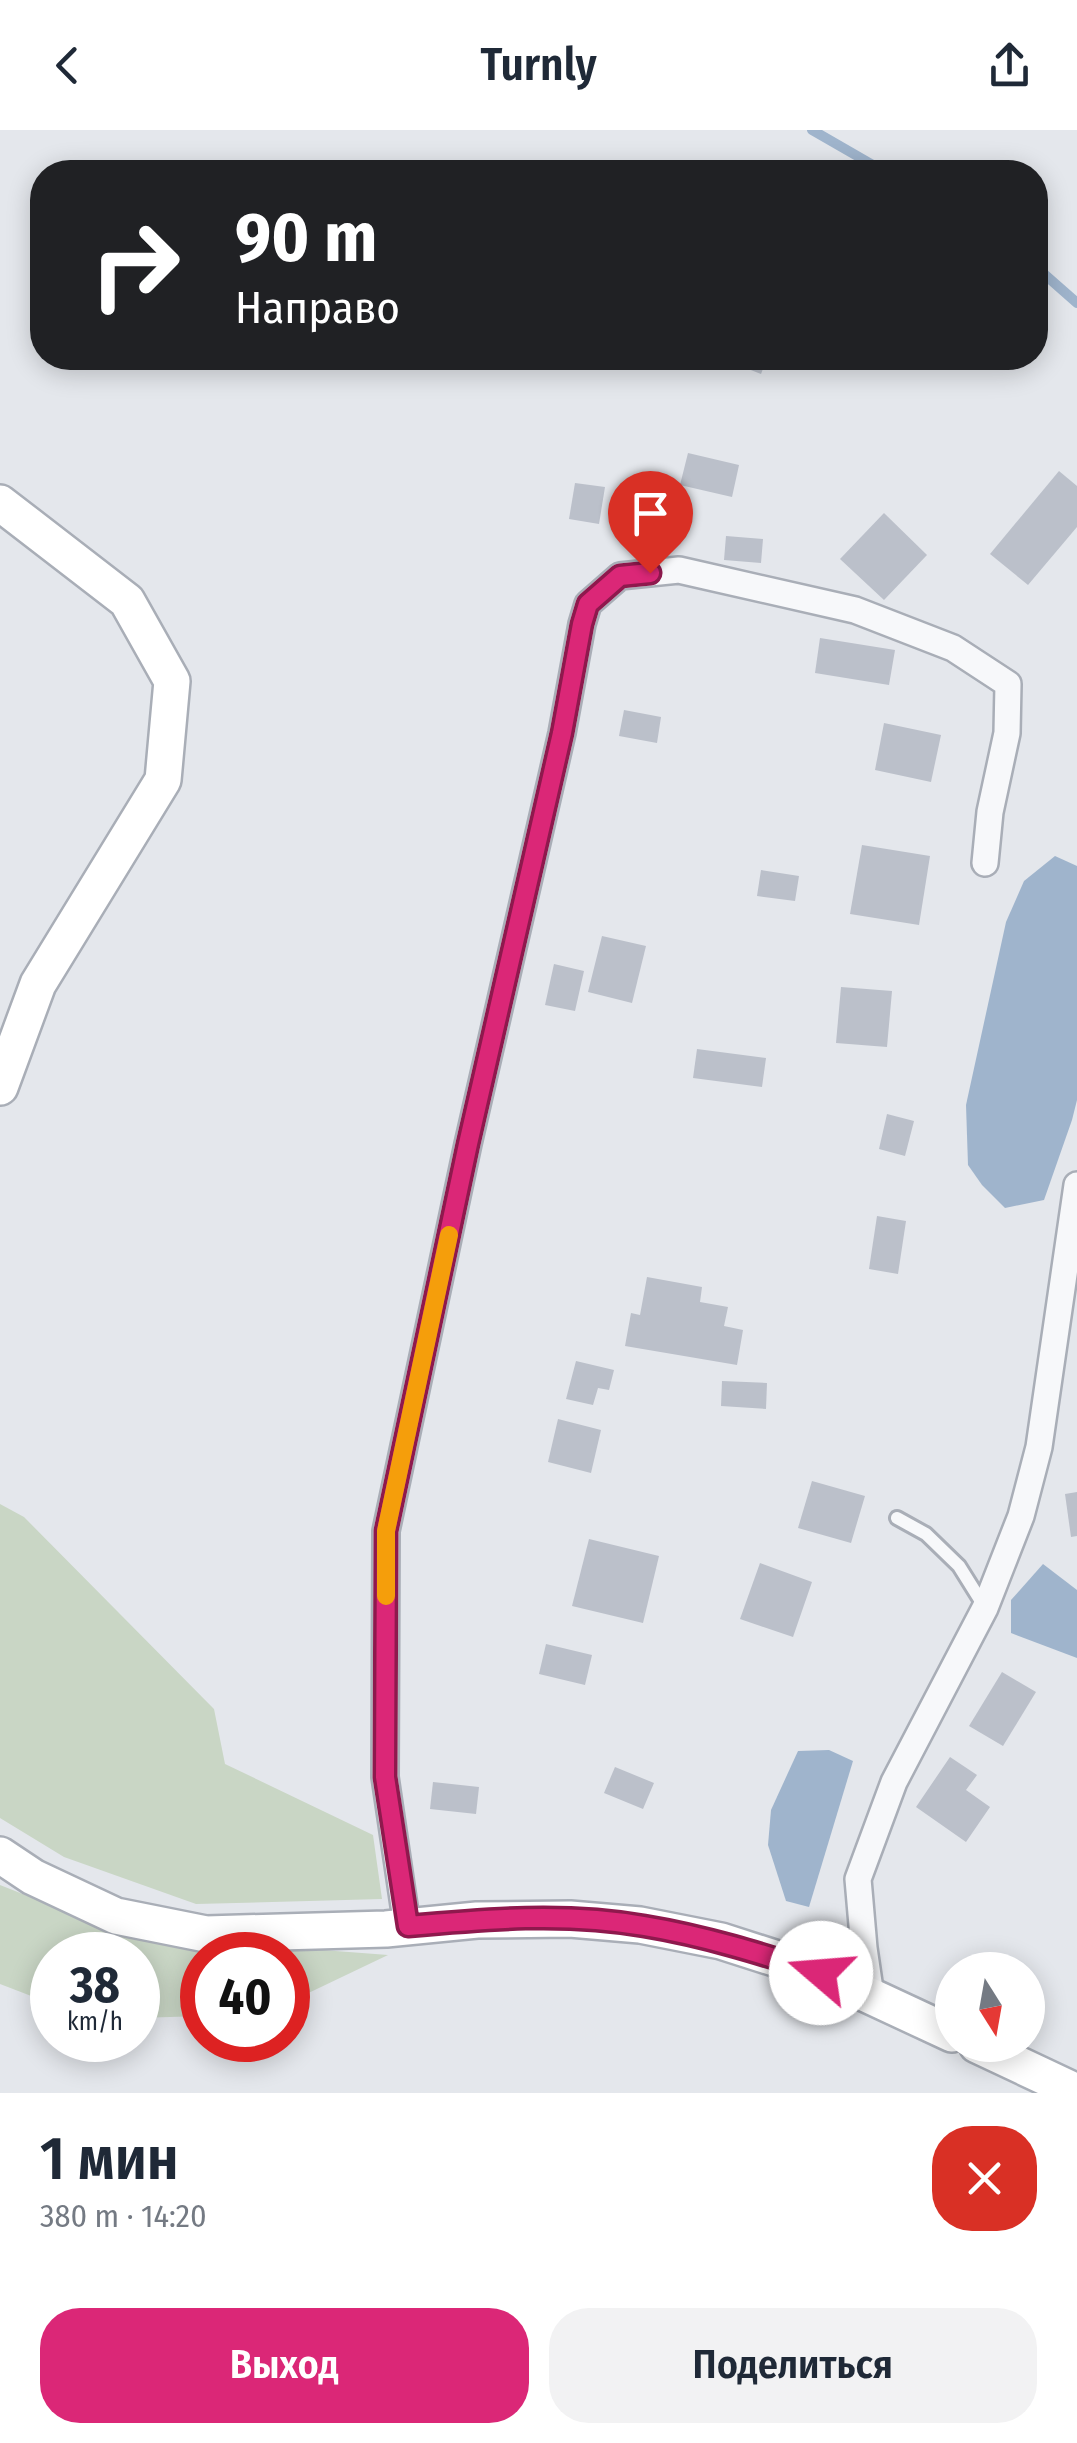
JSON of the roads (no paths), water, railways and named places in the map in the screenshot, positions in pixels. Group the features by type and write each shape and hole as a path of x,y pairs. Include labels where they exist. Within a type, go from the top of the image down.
{"street":[{"path":"0,503 127,601 172,681 163,780 38,984 0,1087"},
{"path":"408,1926 385,1777 386,1531 588,604 620,576 679,570 856,610 953,648 981,666 1008,684 1007,733 990,812 985,863"},
{"path":"871,1996 858,1879 894,1782 985,1608 1021,1516 1039,1448 1077,1185"},
{"path":"0,1855 34,1877 116,1916 206,1934 570,1918 640,1925 721,1941 821,1973 935,2026"},
{"path":"1013,2062 1077,2092"}],"lane":[{"path":"896,1518 926,1534 959,1566 985,1608"}],"water":[{"path":"1055,856 1077,866 1077,1100 1044,1200 1005,1208 968,1165 966,1105 1006,922 1024,881"},
{"path":"1043,1564 1077,1590 1077,1658 1011,1633 1011,1600"},
{"path":"829,1750 853,1761 809,1907 786,1901 768,1845 771,1810 798,1751"}],"waterway":[{"path":"812,130 864,160"},
{"path":"1048,277 1077,303"}]}
